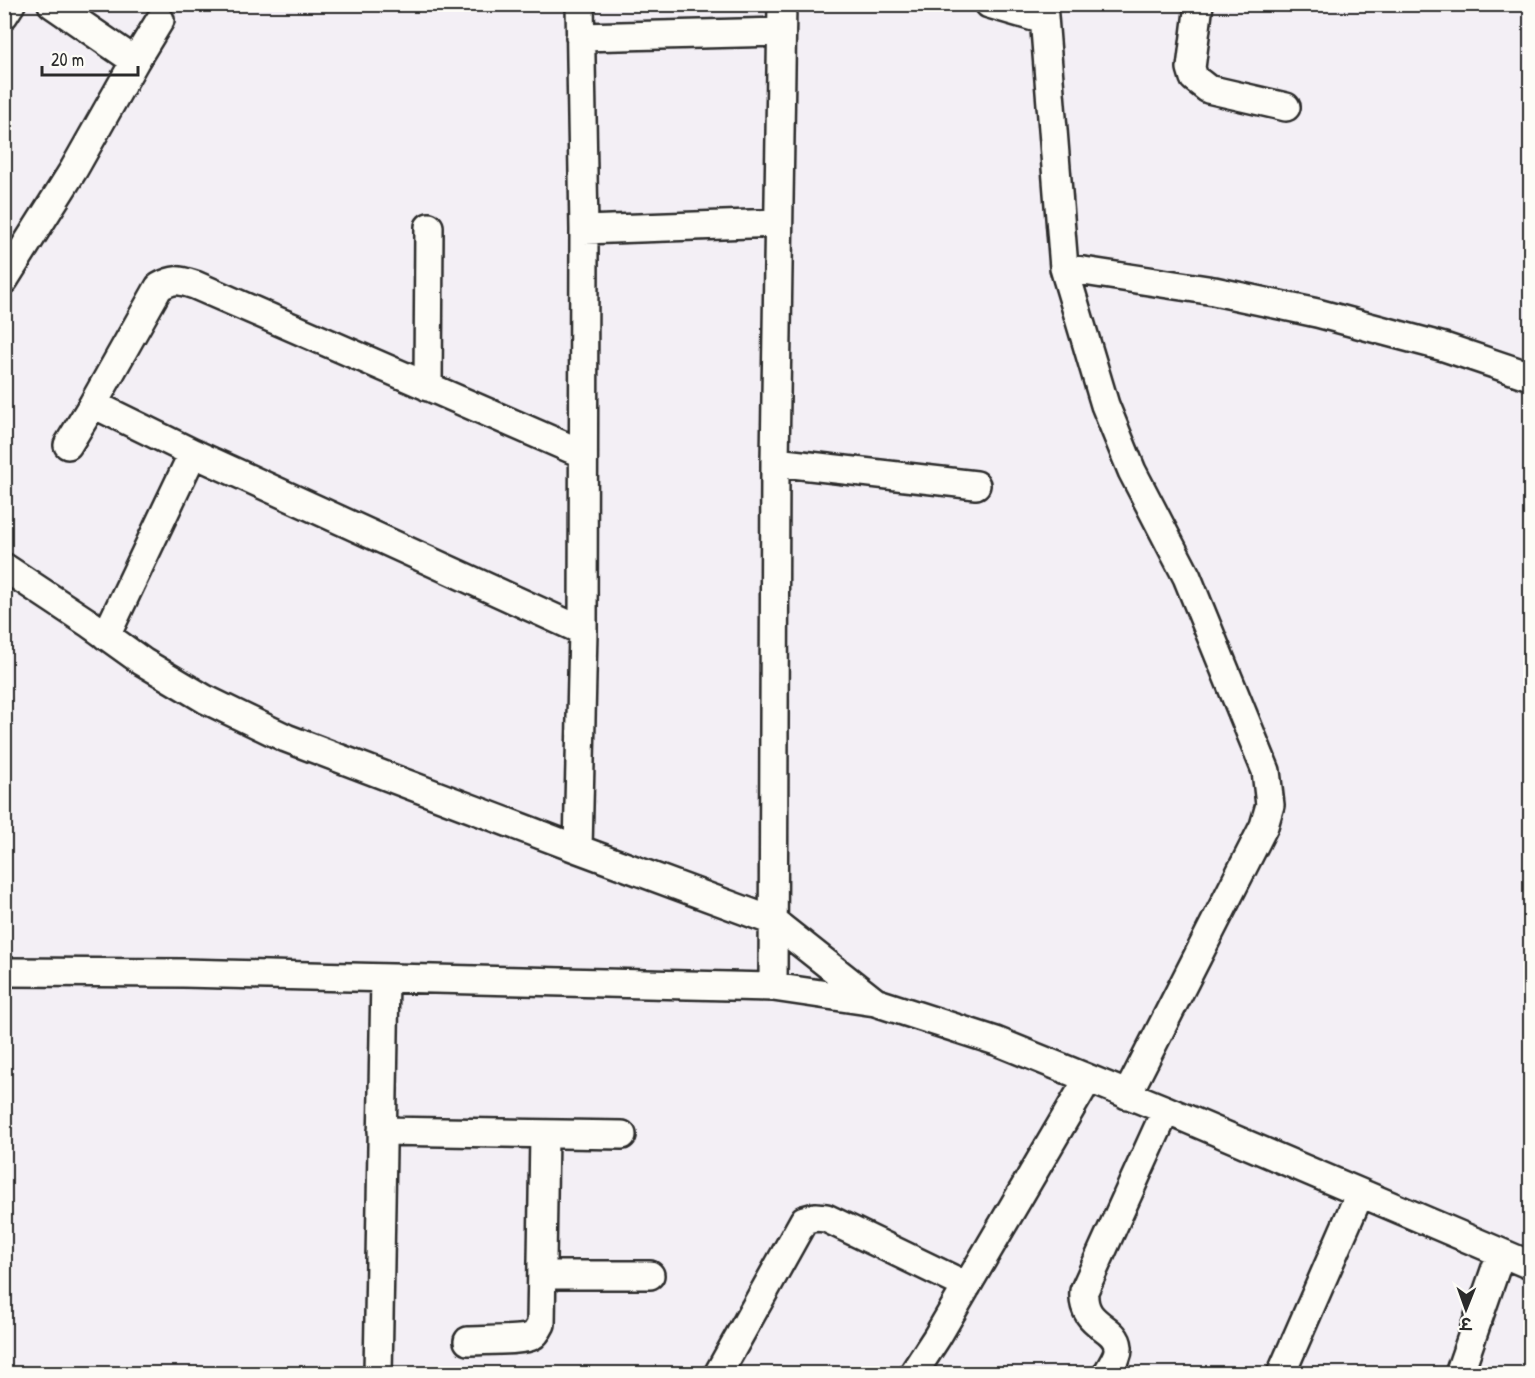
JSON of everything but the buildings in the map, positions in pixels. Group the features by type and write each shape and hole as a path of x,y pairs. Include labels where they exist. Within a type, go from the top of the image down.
{"street":[{"path":"4,15 11,4"},
{"path":"52,4 135,61"},
{"path":"578,849 582,631 584,231 580,4"},
{"path":"773,987 775,462 782,4"},
{"path":"988,4 1043,12 1064,268 1106,405 1132,471 1187,577 1266,771 1269,792 1270,805 1264,826 1127,1095"},
{"path":"1199,4 1191,68 1194,78 1208,89 1286,107"},
{"path":"4,280 74,169 160,20"},
{"path":"580,37 781,32"},
{"path":"584,231 778,223"},
{"path":"428,387 429,227"},
{"path":"1064,268 1214,291 1317,313 1444,347 1530,376"},
{"path":"68,444 159,287 178,280 195,285 583,453"},
{"path":"93,404 193,453 582,631"},
{"path":"106,636 193,453"},
{"path":"775,462 976,485"},
{"path":"4,567 143,662 205,699 286,738 773,921 875,1002"},
{"path":"4,972 183,973 773,987 875,1002 996,1041 1166,1110 1530,1265"},
{"path":"378,1374 385,978"},
{"path":"913,1374 1088,1078"},
{"path":"1107,1374 1117,1355 1118,1347 1115,1338 1087,1314 1083,1302 1084,1291 1166,1110"},
{"path":"382,1131 622,1135"},
{"path":"468,1341 532,1336 541,1324 544,1134"},
{"path":"1281,1374 1360,1193"},
{"path":"718,1374 804,1220 815,1217 826,1218 967,1286"},
{"path":"1459,1374 1501,1253"},
{"path":"542,1275 650,1275"}]}
